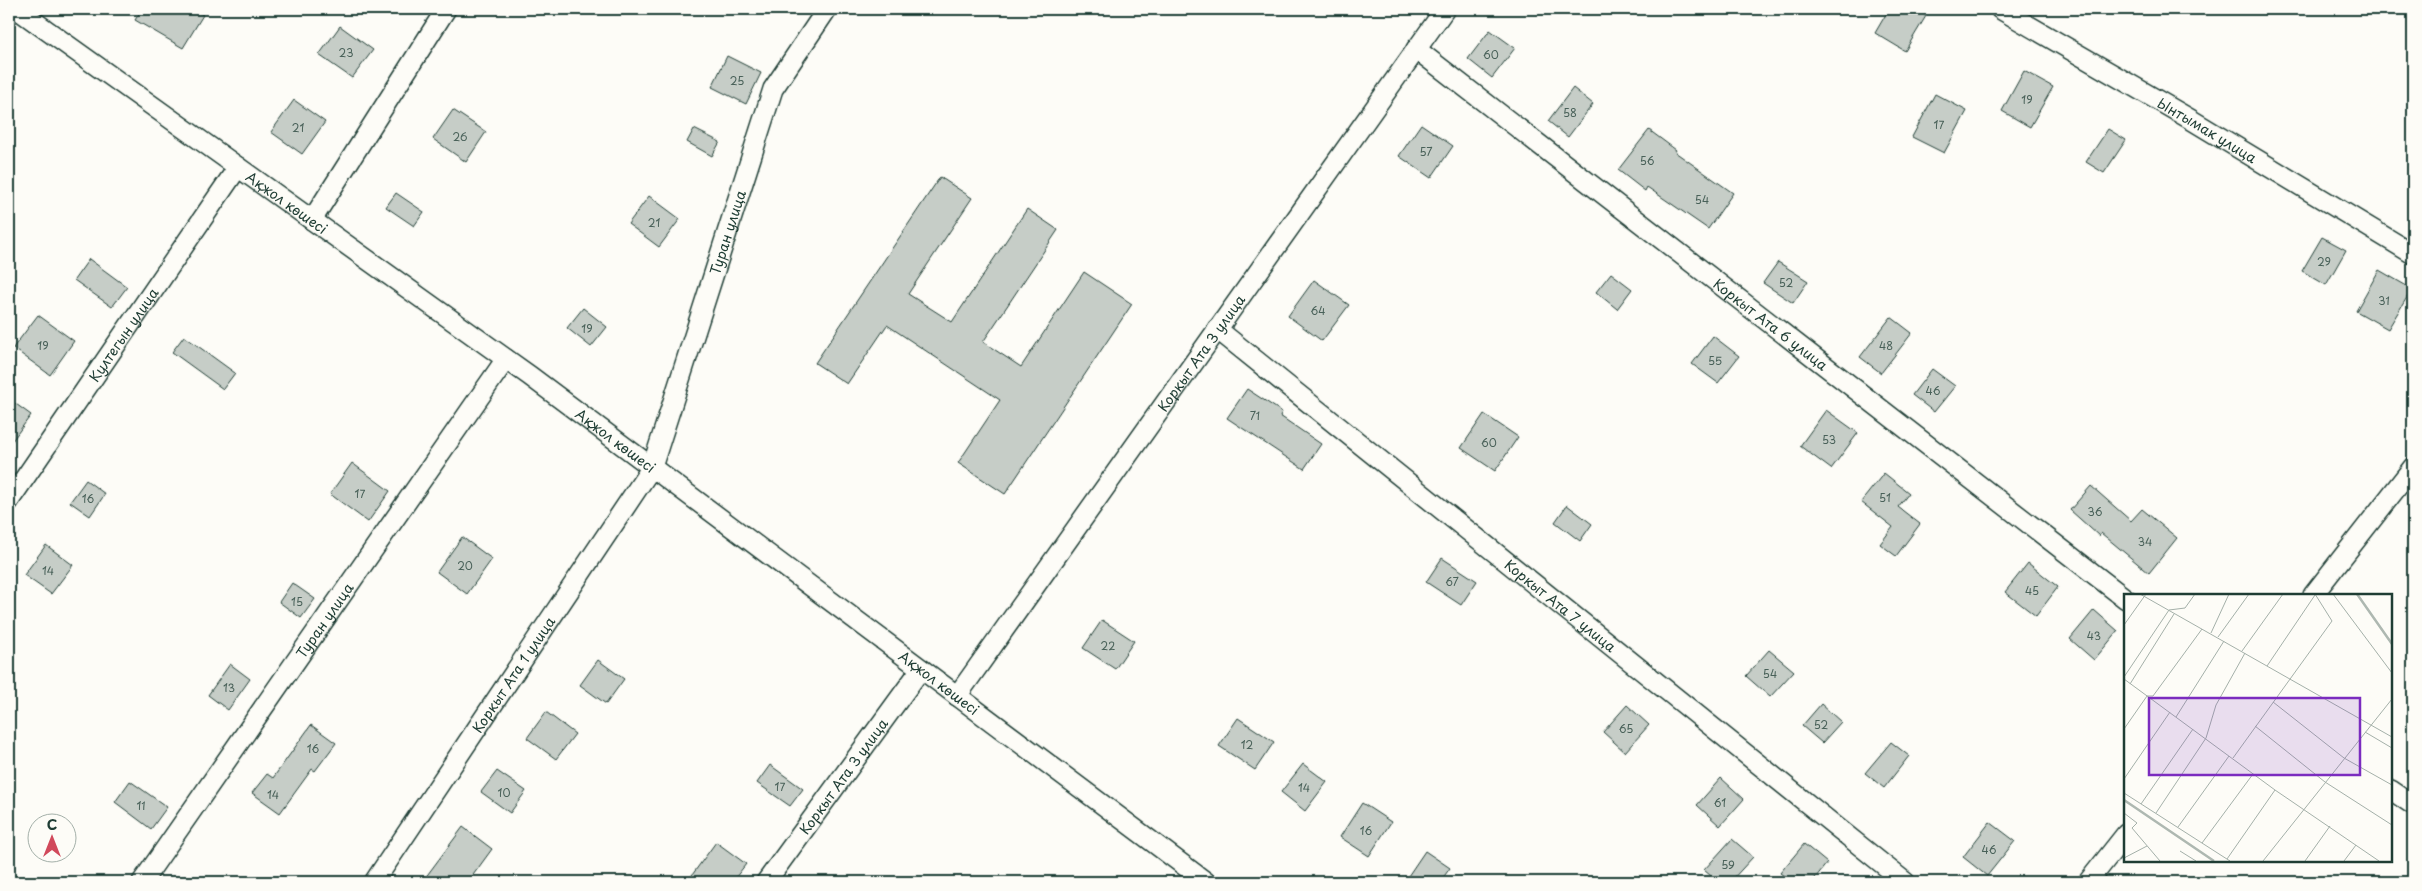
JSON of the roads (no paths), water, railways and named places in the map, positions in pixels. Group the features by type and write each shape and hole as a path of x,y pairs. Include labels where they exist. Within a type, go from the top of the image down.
{"street":[{"name":"Ақжол көшесі","path":"17,9 506,359 957,696 1194,879"},
{"path":"312,220 446,9"},
{"name":"Туран улица","path":"652,467 772,89 827,9"},
{"name":"Коркыт Ата 3 улица","path":"957,696 1445,9"},
{"name":"Ынтымак улица","path":"2000,9 2190,119 2413,254"},
{"name":"Коркыт Ата 6 улица","path":"1416,49 2124,597"},
{"name":"Култегын улица","path":"9,501 238,167"},
{"name":"Коркыт Ата 7 улица","path":"1217,329 1905,882"},
{"name":"Туран улица","path":"142,882 506,359"},
{"name":"Коркыт Ата 1 улица","path":"374,882 652,467"},
{"path":"2314,594 2413,467"},
{"name":"Коркыт Ата 3 улица","path":"766,882 921,669"},
{"path":"2392,791 2413,805"},
{"path":"2088,882 2124,837"}]}
